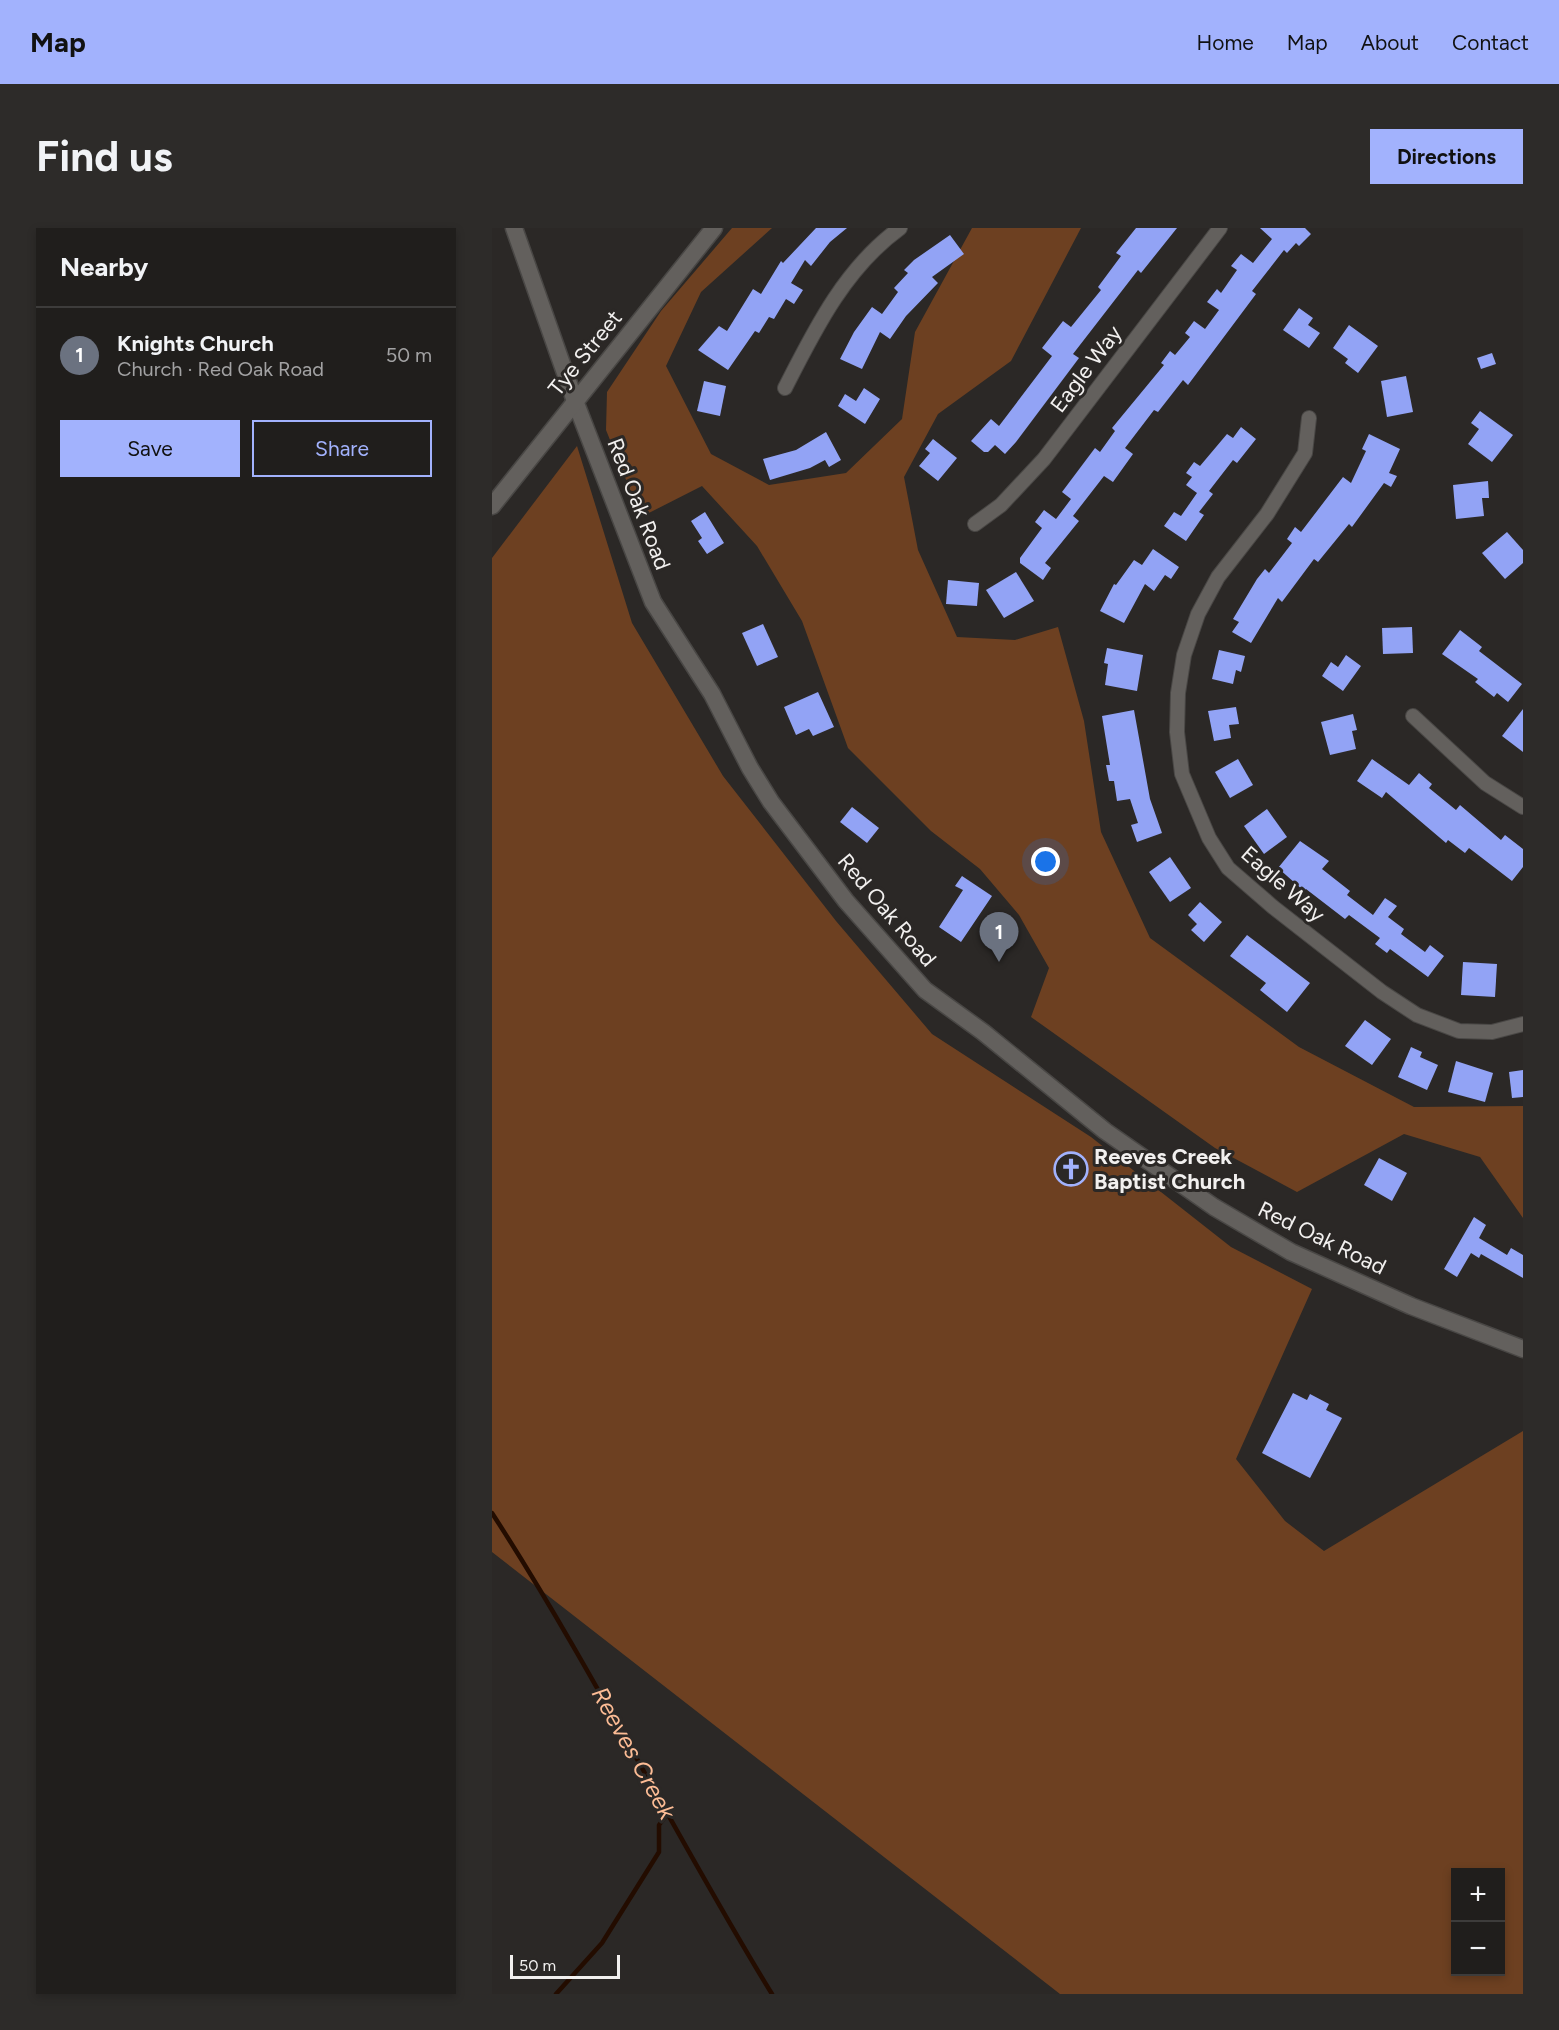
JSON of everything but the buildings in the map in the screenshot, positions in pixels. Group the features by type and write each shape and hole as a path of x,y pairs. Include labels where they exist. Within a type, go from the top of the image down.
{"street":[{"name":"Red Oak Road","path":"514,228 575,401 653,602 712,694 750,768 771,802 846,901 925,990 983,1032 1105,1131 1214,1207 1291,1252 1412,1306 1523,1348"},
{"name":"Tye Street","path":"492,506 714,228"},
{"path":"785,388 815,328 840,289 888,237 900,228"},
{"name":"Eagle Way","path":"975,524 1001,505 1044,459 1220,228"},
{"name":"Eagle Way","path":"1309,418 1305,453 1267,514 1218,577 1198,614 1184,655 1178,693 1177,732 1182,774 1209,838 1228,868 1273,907 1382,992 1418,1015 1459,1031 1491,1032 1523,1023"},
{"path":"1413,716 1485,783 1523,807"}],"shaded area":[{"path":"732,228 772,228 701,292 666,366 711,454 769,485 846,473 902,419 915,332 972,228 1081,228 1011,361 938,414 904,477 918,550 957,637 1015,640 1058,627 1084,721 1101,832 1150,938 1299,1047 1414,1107 1523,1106 1523,1218 1480,1157 1404,1134 1297,1192 1215,1148 1031,1017 1049,968 1019,915 980,869 931,831 848,748 802,621 757,546 702,486 641,517 606,430 607,392 661,311"},
{"path":"577,446 632,623 723,776 836,921 932,1034 1091,1137 1231,1247 1312,1289 1236,1459 1285,1521 1324,1551 1523,1431 1523,1994 1060,1994 492,1552 492,558"}],"waterway":[{"name":"Reeves Creek","path":"492,1513 565,1632 772,1994"},
{"path":"556,1994 602,1943 659,1852 659,1825 669,1812"}],"place":[{"name":"Knights Church","path":"999,962"},
{"name":"Reeves Creek Baptist Church","path":"1071,1169"}]}
